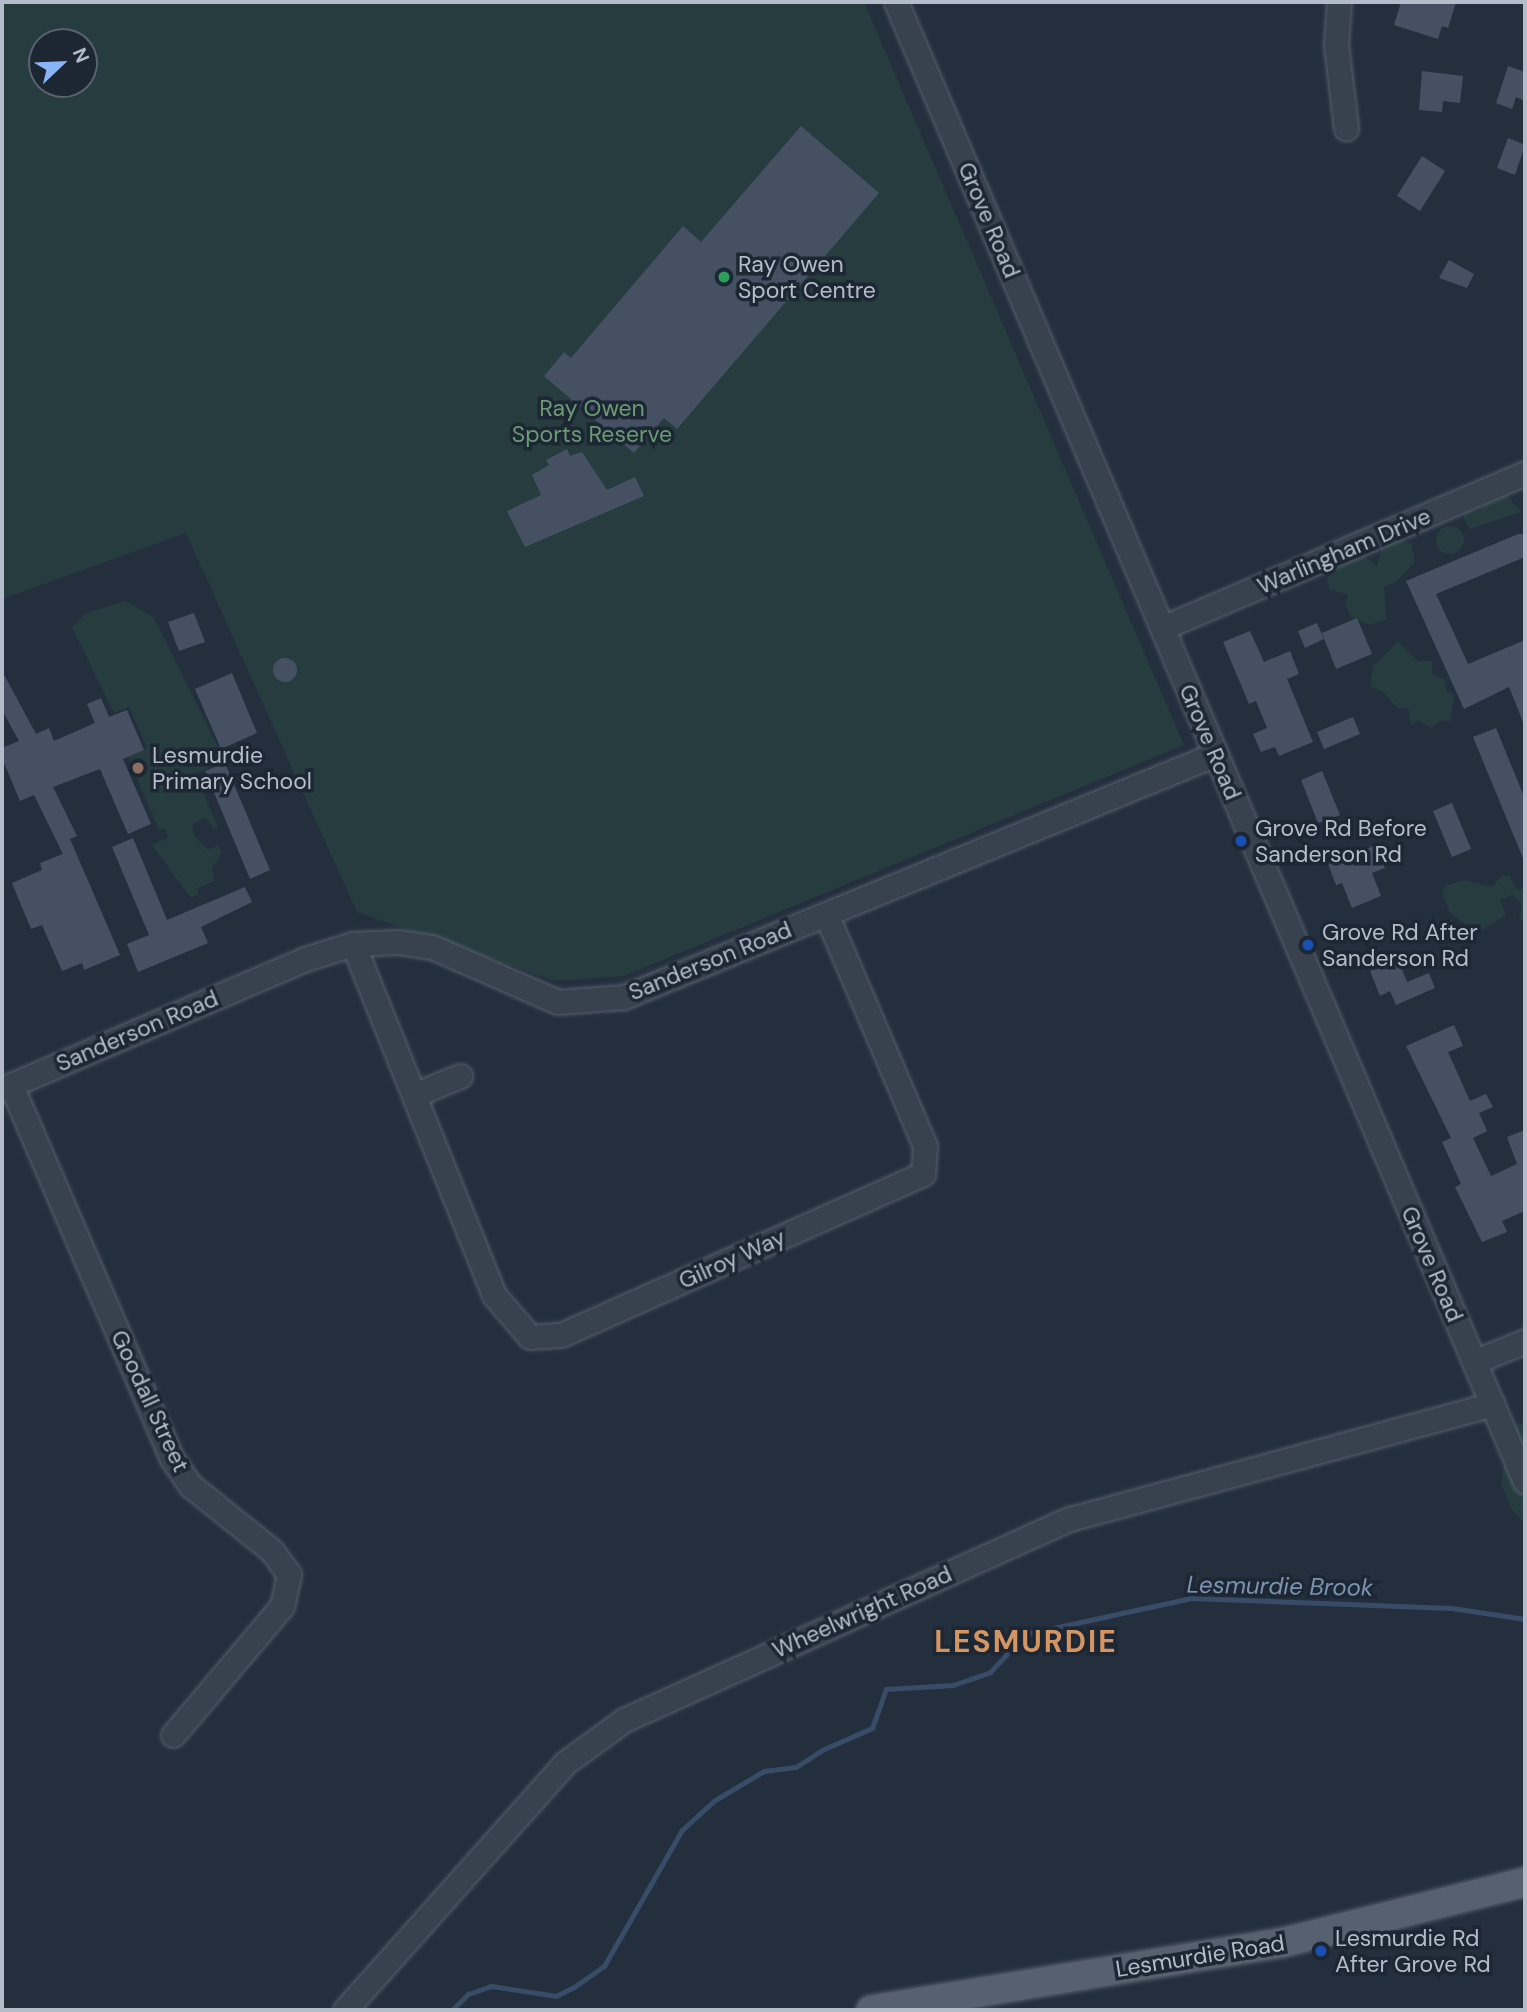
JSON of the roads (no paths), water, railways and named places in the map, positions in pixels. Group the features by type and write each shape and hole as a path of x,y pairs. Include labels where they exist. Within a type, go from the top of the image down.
{"main road":[{"name":"Lesmurdie Road","path":"871,2010 1294,1941 1525,1882"}],"street":[{"name":"Grove Road","path":"897,2 1525,1482"},
{"path":"1339,2 1336,45 1346,128"},
{"name":"Warlingham Drive","path":"1162,628 1525,473"},
{"name":"Sanderson Road","path":"6,1087 305,959 353,944 399,942 432,947 558,1002 624,997 1216,754"},
{"name":"Gilroy Way","path":"353,944 494,1295 530,1336 573,1329 923,1174 925,1146 826,914"},
{"path":"414,1095 460,1076"},
{"name":"Goodall Street","path":"6,1087 171,1457 190,1485 272,1551 289,1574 282,1606 173,1735"},
{"path":"1474,1362 1525,1341"},
{"name":"Wheelwright Road","path":"345,2010 565,1763 624,1720 1070,1519 1493,1404"}],"waterway":[{"name":"Lesmurdie Brook","path":"452,2010 468,1994 491,1986 556,1996 574,1987 604,1966 682,1830 715,1800 764,1771 796,1767 822,1750 872,1728 886,1689 953,1685 990,1672 1026,1634 1191,1598 1451,1608 1525,1619"}],"place":[{"name":"Ray Owen Sport Centre","path":"724,277"},
{"name":"Lesmurdie Primary School","path":"138,768"},
{"name":"Grove Rd Before Sanderson Rd","path":"1241,841"},
{"name":"Grove Rd After Sanderson Rd","path":"1308,945"},
{"name":"Lesmurdie Rd After Grove Rd","path":"1321,1951"}],"district":[{"name":"LESMURDIE","path":"1026,1642"}],"park label":[{"name":"Ray Owen Sports Reserve","path":"592,421"}]}
